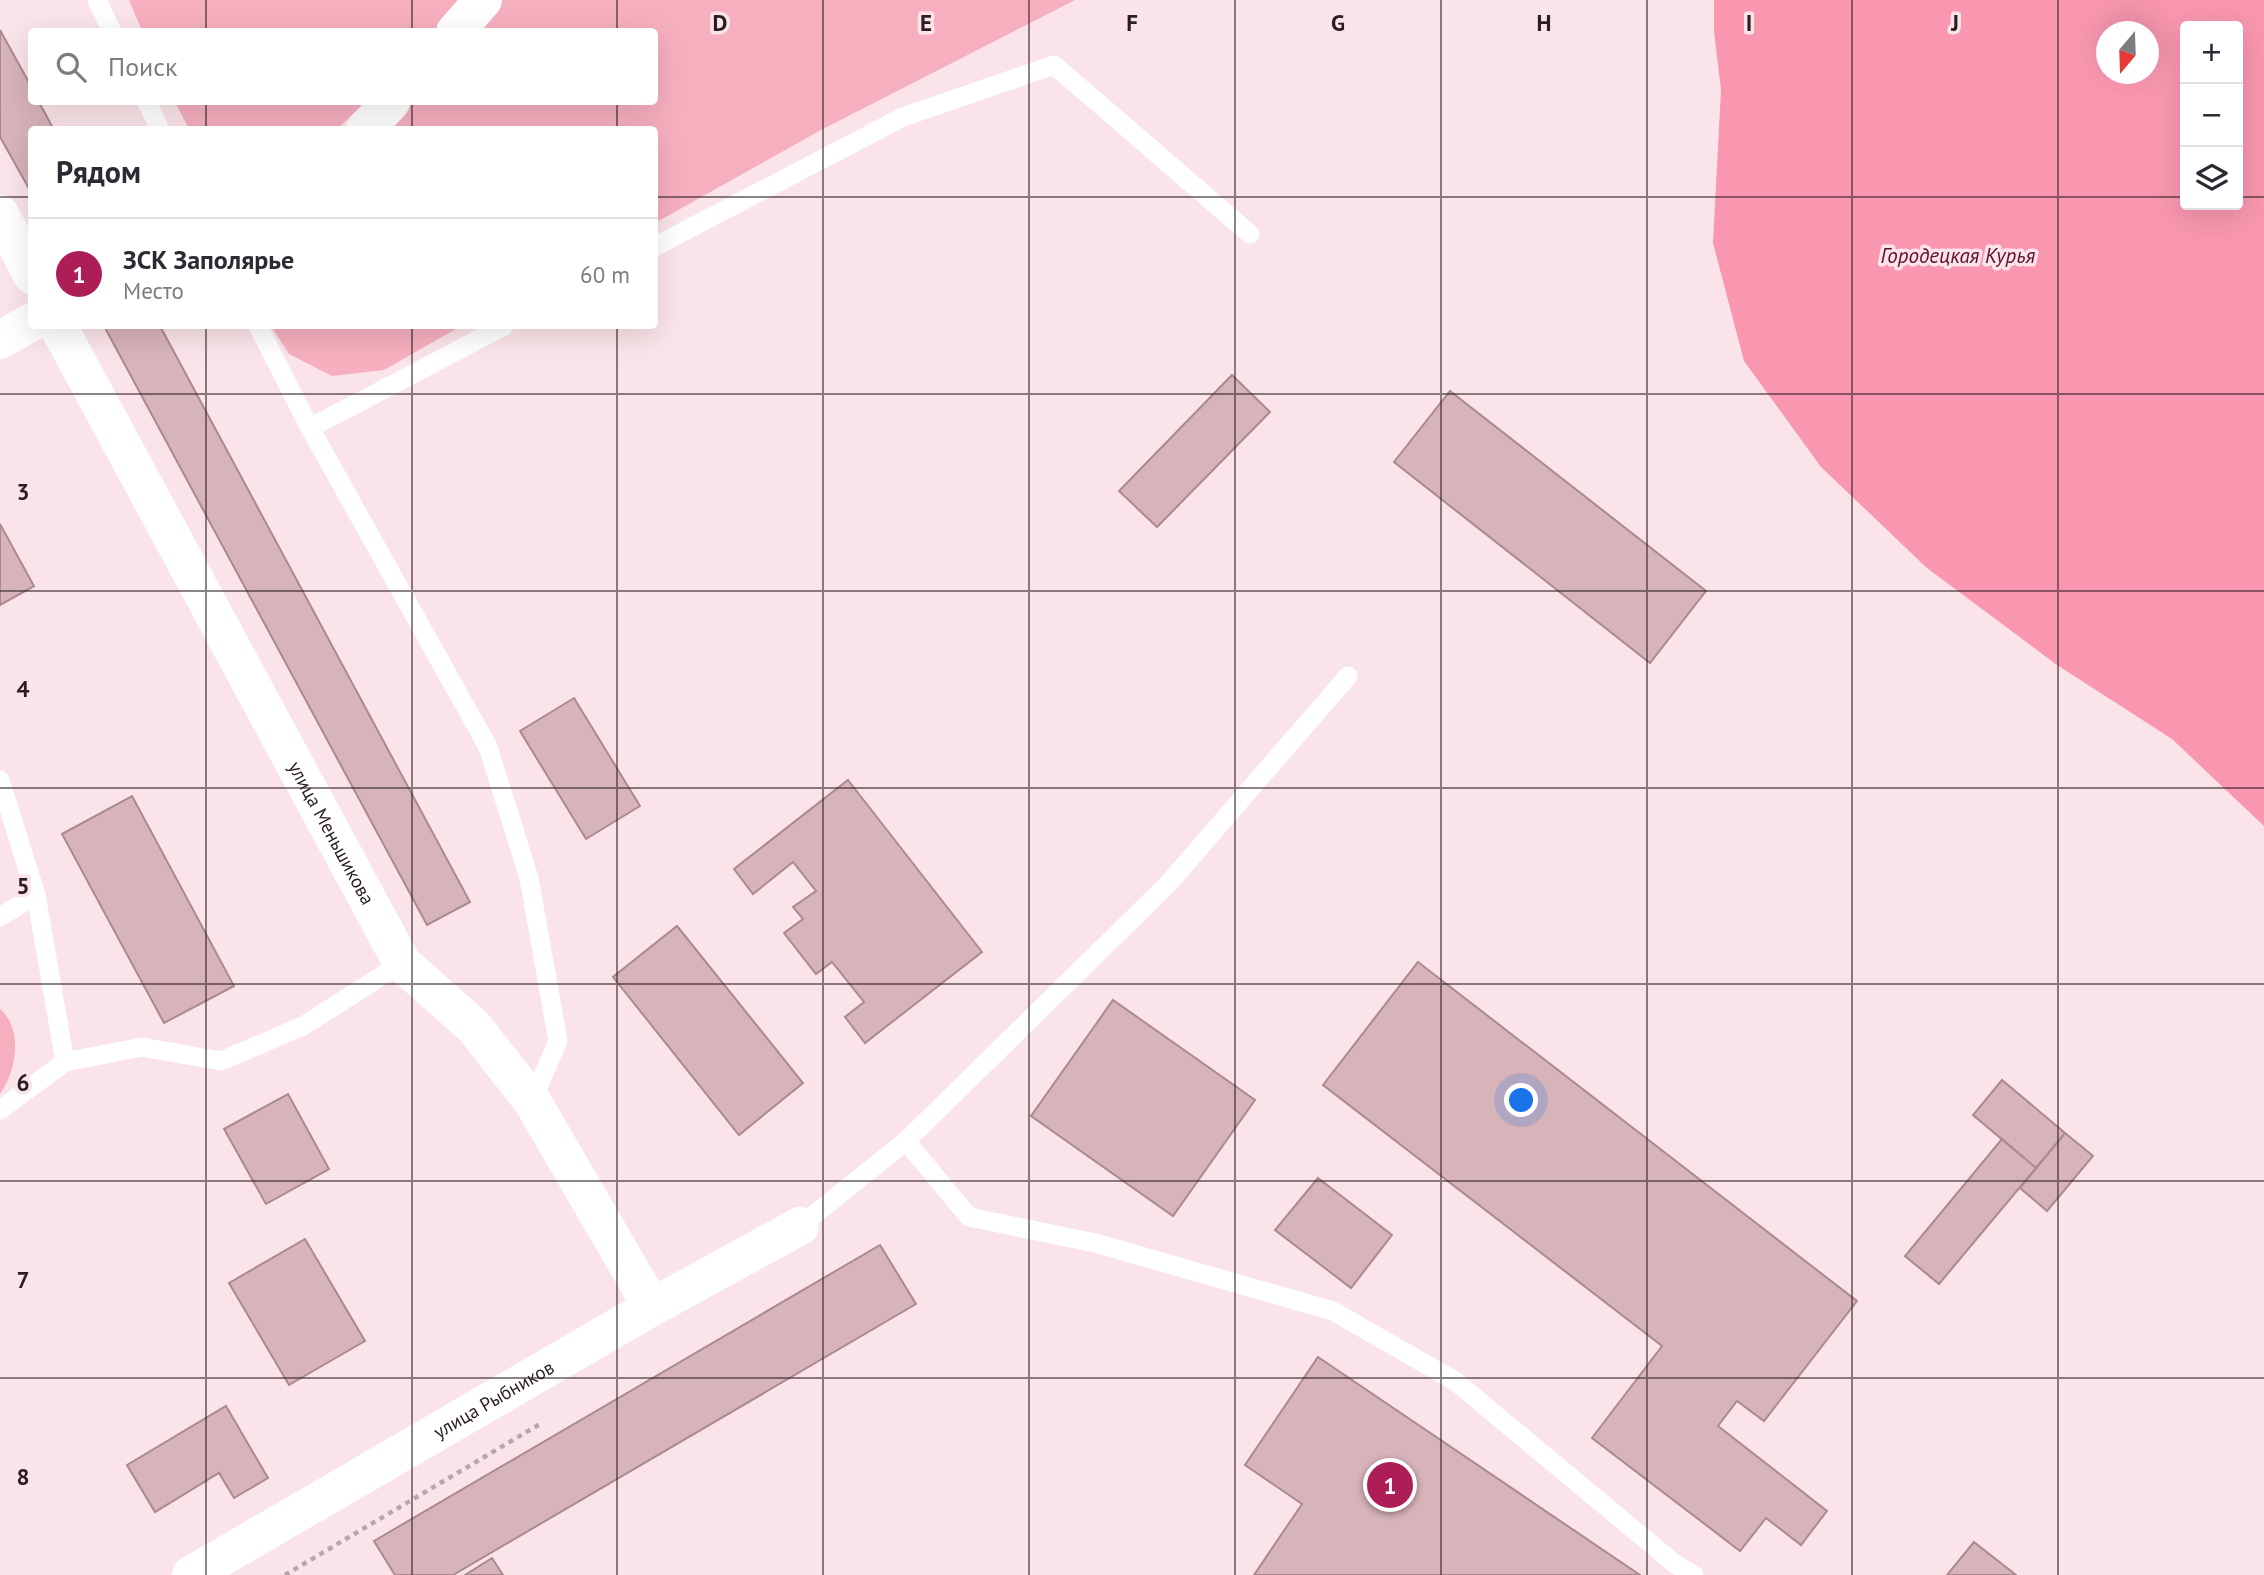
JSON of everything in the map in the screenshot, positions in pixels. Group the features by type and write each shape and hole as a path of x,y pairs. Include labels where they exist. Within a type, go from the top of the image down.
{"street":[{"path":"459,28 484,0"},
{"path":"369,126 388,105"},
{"path":"0,214 28,267"},
{"path":"0,341 28,324"},
{"name":"улица Меньшикова","path":"60,329 402,963 474,1027 532,1101 652,1307"},
{"name":"улица Рыбников","path":"211,1570 652,1307 800,1226"}],"lane":[{"path":"97,0 110,28"},
{"path":"658,245 903,117 1054,65 1250,234"},
{"path":"148,105 158,126"},
{"path":"260,329 310,428 488,747 529,878 558,1041 532,1101"},
{"path":"310,428 498,329"},
{"path":"800,1226 906,1141 1168,884 1348,676"},
{"path":"0,780 36,895 65,1062"},
{"path":"0,917 36,895"},
{"path":"0,1110 65,1062 142,1047 220,1060 303,1026 402,963"},
{"path":"906,1141 969,1217 1095,1243 1333,1311 1455,1381 1675,1564 1694,1575"}],"shaded area":[{"path":"129,0 462,0 438,28 141,28"},
{"path":"501,0 1075,0 821,130 658,221 658,126 392,126 410,105 658,105 658,28 476,28"},
{"path":"177,105 362,105 340,126 187,126"},
{"path":"273,329 456,329 384,370 332,376 289,354"},
{"path":"0,1009 12,1028 15,1051 10,1074 0,1094"}],"water":[{"name":"Городецкая Курья","path":"1714,0 2264,0 2264,826 2172,739 2057,665 1927,568 1821,467 1744,361 1713,243 1721,90 1714,31"}],"building":[{"path":"0,30 28,81 28,105 41,105 52,126 28,126 28,187 0,137"},
{"path":"106,329 162,329 470,902 427,925"},
{"path":"1232,375 1270,412 1157,527 1119,491"},
{"path":"1450,391 1706,591 1650,663 1394,462"},
{"path":"0,524 34,586 0,605"},
{"path":"574,698 640,806 586,839 520,731"},
{"path":"848,780 982,952 865,1043 845,1017 864,1002 832,962 816,974 784,933 803,919 793,907 816,891 793,862 753,894 734,869"},
{"path":"132,796 234,986 164,1023 62,834"},
{"path":"677,926 803,1083 739,1135 613,977"},
{"path":"1418,962 1857,1301 1764,1421 1737,1401 1718,1426 1827,1511 1801,1545 1766,1518 1740,1551 1592,1438 1662,1346 1323,1085"},
{"path":"1113,1000 1255,1100 1173,1216 1031,1116"},
{"path":"2002,1080 2065,1133 2036,1168 1973,1115"},
{"path":"288,1094 329,1169 266,1204 224,1129"},
{"path":"2065,1133 2093,1156 2047,1211 2020,1188"},
{"path":"2002,1139 2036,1168 1939,1284 1905,1256"},
{"path":"1318,1178 1392,1235 1351,1288 1275,1230"},
{"path":"305,1239 365,1341 289,1385 229,1283"},
{"path":"880,1245 916,1304 453,1575 395,1575 374,1541"},
{"path":"1318,1357 1640,1575 1254,1575 1302,1504 1245,1465"},
{"path":"226,1406 268,1478 234,1498 219,1473 155,1512 127,1465"},
{"path":"1974,1542 2016,1575 1947,1575"},
{"path":"492,1558 503,1575 465,1575"}],"place":[{"name":"ЗСК Заполярье","path":"1390,1485"}]}
